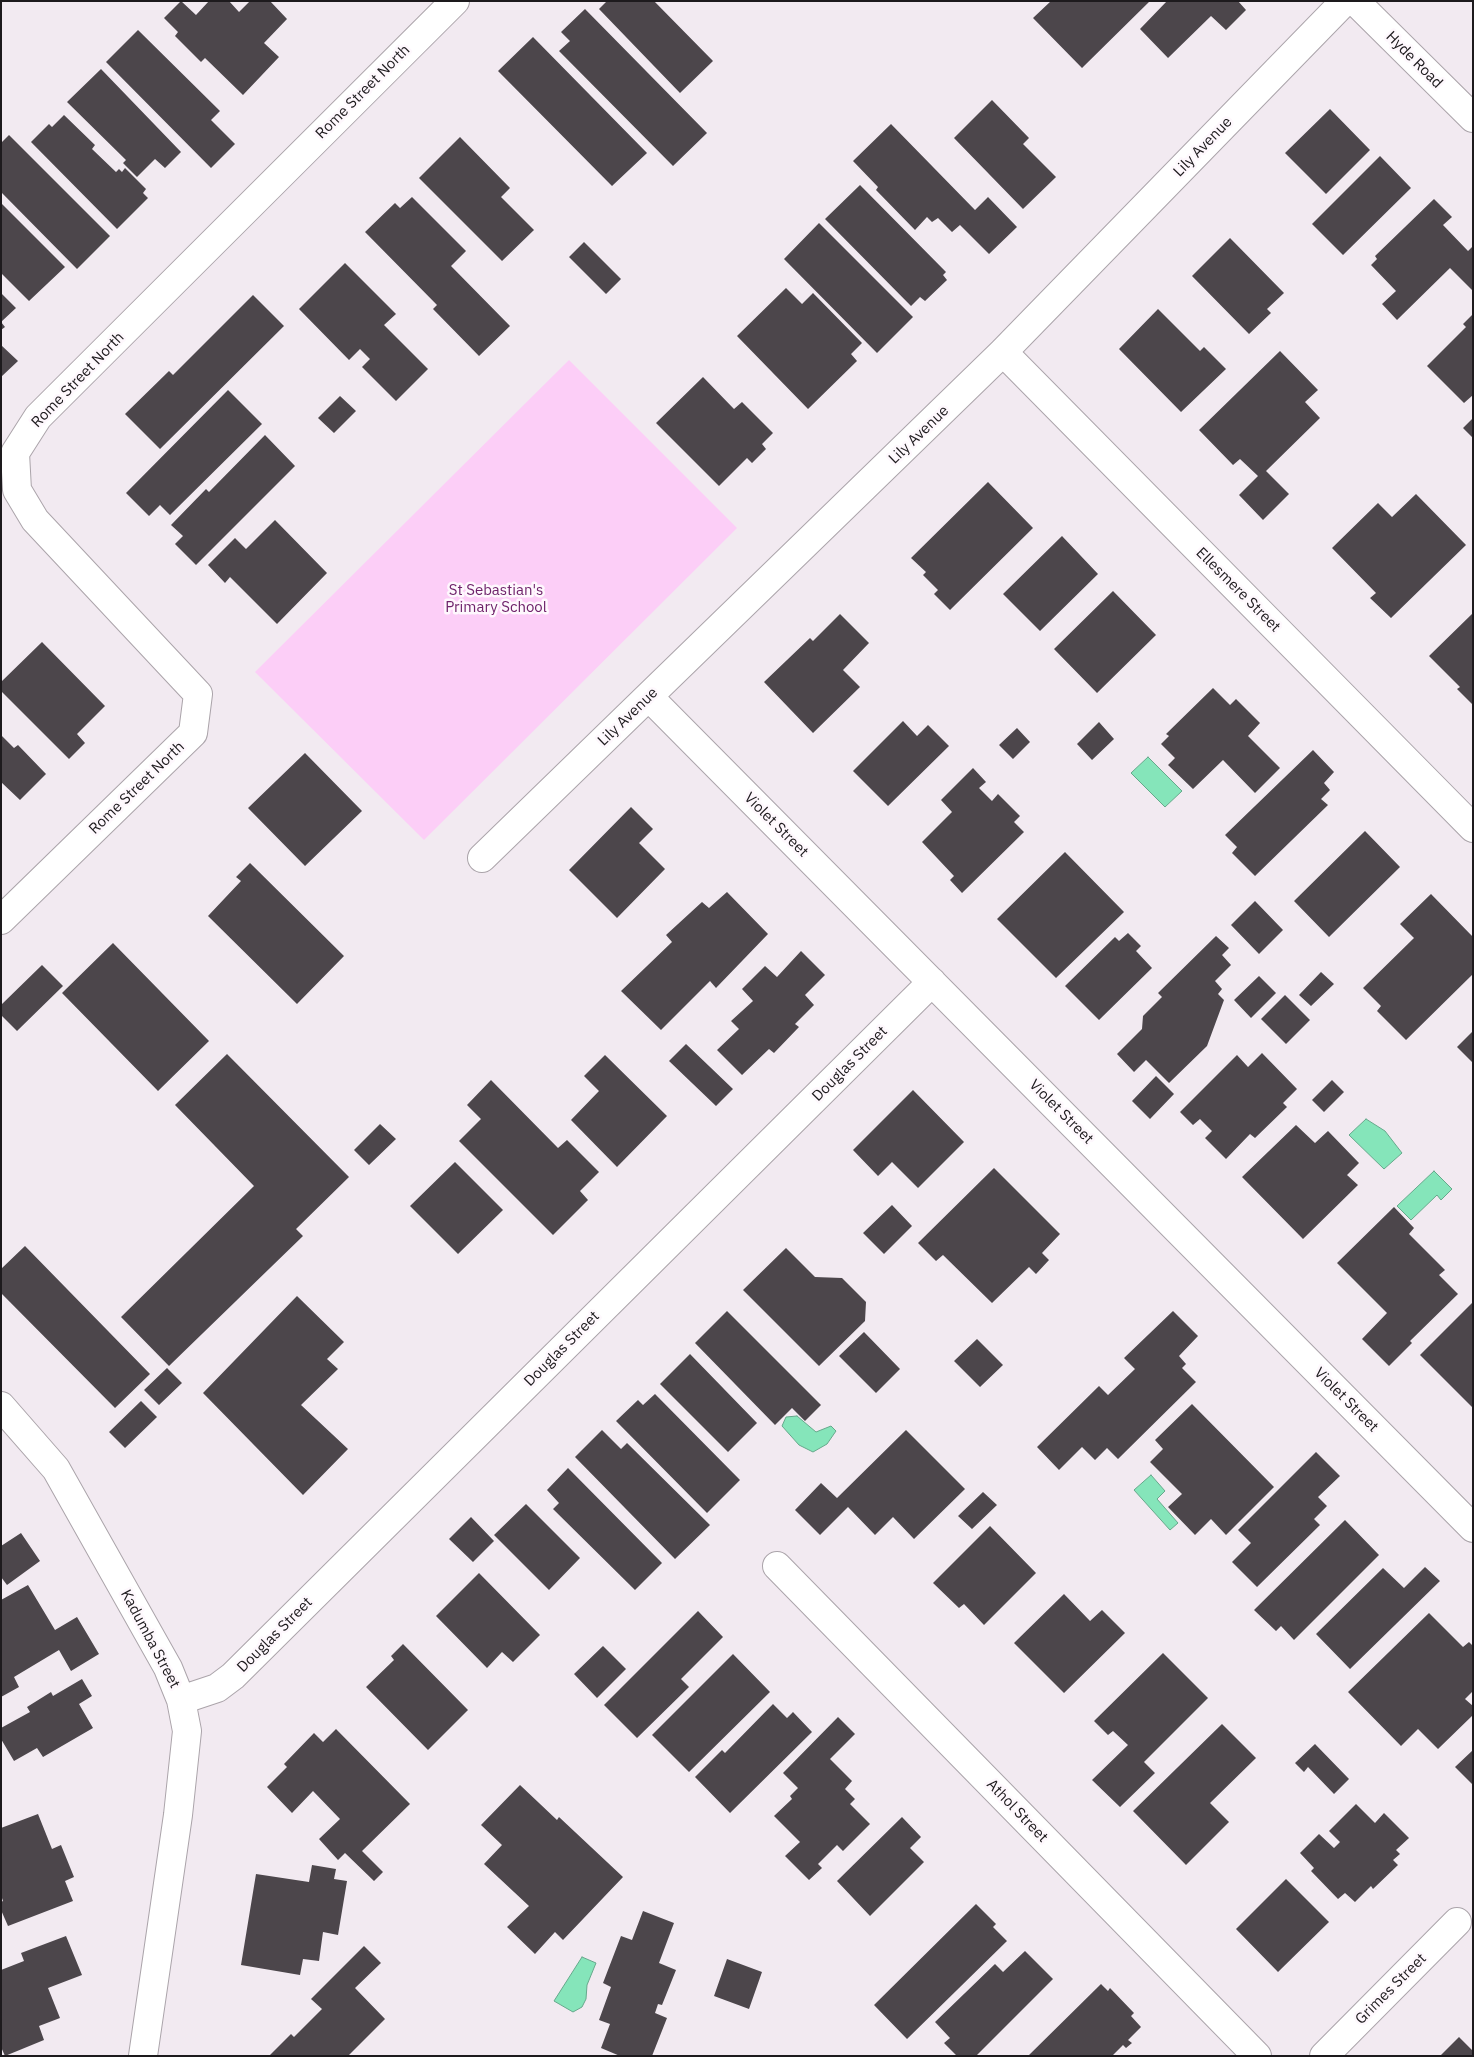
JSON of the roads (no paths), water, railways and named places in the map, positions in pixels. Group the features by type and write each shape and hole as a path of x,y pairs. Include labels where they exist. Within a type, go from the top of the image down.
{"street":[{"name":"Rome Street North","path":"1,920 193,733 198,694 35,520 17,490 15,453 38,417 455,1"},
{"name":"Lily Avenue","path":"482,858 1003,352 1345,1"},
{"name":"Hyde Road","path":"1355,1 1473,118"},
{"name":"Ellesmere Street","path":"1003,352 1473,828"},
{"name":"Violet Street","path":"649,697 1473,1528"},
{"name":"Douglas Street","path":"181,1700 217,1688 233,1676 932,982"},
{"name":"Kadumba Street","path":"1,1406 56,1469 168,1668 181,1700 187,1731 178,1815 143,2056"},
{"name":"Athol Street","path":"778,1566 1257,2056"},
{"name":"Grimes Street","path":"1324,2056 1457,1922"}],"park label":[{"name":"St Sebastian's Primary School","path":"496,600"}]}
